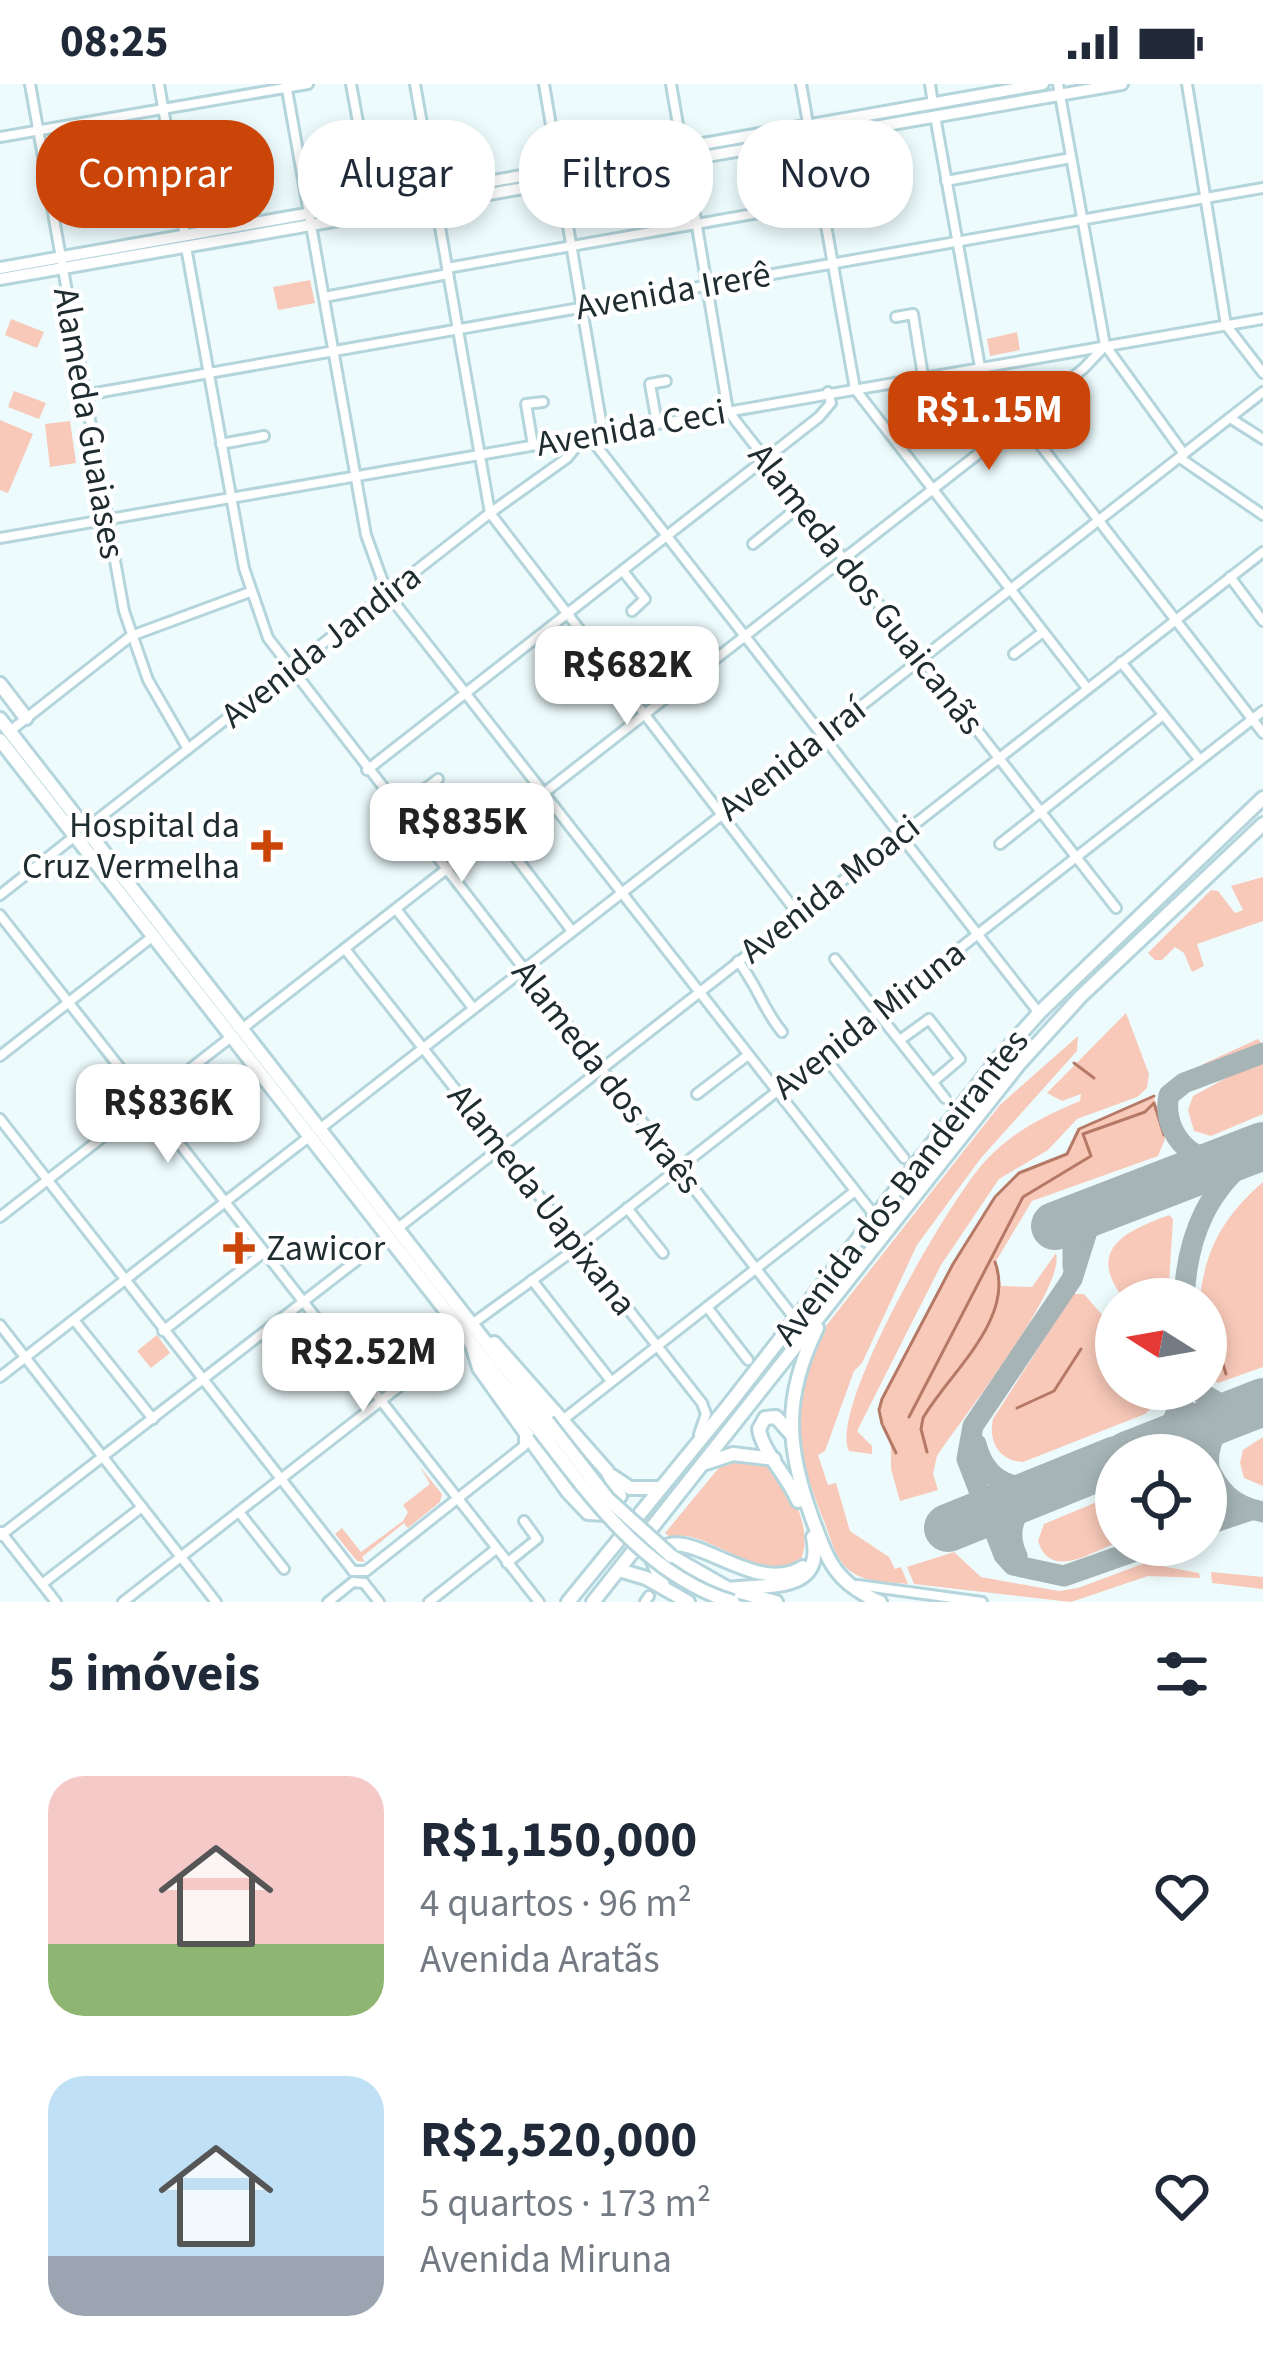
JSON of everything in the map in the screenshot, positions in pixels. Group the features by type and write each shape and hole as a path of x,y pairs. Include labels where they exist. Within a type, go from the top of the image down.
{"highway":[{"path":"0,684 26,718"},
{"path":"0,706 5,737 75,836 238,1032"},
{"path":"5,737 88,827 238,1032 543,1426 590,1495 640,1549 694,1586 776,1602"},
{"name":"Avenida dos Bandeirantes","path":"568,1602 796,1320 998,1059 1039,1013 1263,798"},
{"name":"Avenida dos Bandeirantes","path":"593,1602 1035,1045 1263,824"},
{"path":"820,1558 791,1434 798,1374 822,1313"},
{"path":"473,1335 508,1355 607,1471 620,1498 605,1514 593,1516 568,1492 478,1368 473,1335"},
{"path":"791,1434 781,1419 770,1417 762,1422 761,1441 789,1479 820,1558 838,1576 880,1602"},
{"path":"702,1465 734,1454 775,1459"},
{"path":"607,1471 630,1488 661,1488"},
{"path":"664,1588 652,1561 658,1549 671,1542 771,1576 792,1574 820,1558"},
{"path":"731,1596 796,1580 820,1558"},
{"path":"619,1570 688,1602"}],"main road":[{"path":"893,120 1043,84"},
{"path":"855,120 1122,84"},
{"path":"0,268 61,263 298,222"},
{"path":"0,279 61,263"}],"street":[{"name":"Alameda Guaiases","path":"30,84 36,120"},
{"name":"Alameda dos Araês","path":"159,84 230,498 262,626 290,670 796,1320"},
{"path":"95,120 308,84"},
{"path":"351,84 358,120"},
{"path":"415,84 421,120"},
{"path":"544,84 550,120"},
{"path":"671,84 677,120"},
{"path":"801,84 807,120"},
{"path":"930,84 980,367 1263,733"},
{"path":"1187,84 1226,325 1263,374"},
{"path":"286,86 298,153"},
{"path":"1059,89 1105,345 1182,456 1263,515"},
{"path":"0,137 36,130"},
{"path":"946,181 1071,158"},
{"name":"Avenida Irerê","path":"84,394 1263,188"},
{"name":"Alameda Guaiases","path":"55,228 131,636 148,680 188,749"},
{"path":"311,228 369,548 387,593 875,1216"},
{"path":"440,228 490,514 798,914"},
{"path":"568,228 604,433"},
{"path":"324,297 673,228"},
{"name":"Alameda dos Guaicanãs","path":"697,228 728,411 1116,908"},
{"path":"825,228 855,389 1087,688"},
{"path":"896,316 913,314 923,376"},
{"name":"Avenida Ceci","path":"0,538 1263,319"},
{"path":"0,1216 1019,422 1105,345"},
{"path":"657,423 650,384 666,381"},
{"path":"367,770 766,460 829,407 828,392"},
{"name":"Avenida Iraí","path":"0,1377 1263,392"},
{"path":"532,445 526,404 543,402"},
{"path":"1230,418 1263,439"},
{"path":"220,444 264,436"},
{"path":"586,436 1039,1013"},
{"name":"Avenida Jandira","path":"88,827 556,467 586,436"},
{"path":"556,467 558,442"},
{"path":"753,544 801,505"},
{"name":"Avenida Moaci","path":"1,1532 153,1419 1263,552"},
{"path":"623,571 645,599 632,610"},
{"path":"1230,578 1263,621"},
{"path":"5,737 131,636 250,592"},
{"path":"1014,654 1043,632"},
{"path":"1121,662 1199,760"},
{"name":"Avenida Miruna","path":"123,1602 380,1401 473,1335 532,1280 1263,711"},
{"path":"1000,844 1163,715"},
{"path":"399,809 438,778"},
{"path":"495,830 572,931"},
{"path":"0,895 75,836"},
{"path":"396,909 472,1008"},
{"path":"0,915 539,1602"},
{"path":"0,1056 154,936"},
{"name":"Alameda Uapixana","path":"345,949 705,1408 704,1422 687,1457"},
{"path":"835,959 945,1098"},
{"path":"738,961 762,992 763,1008 782,1032"},
{"path":"900,1040 929,1018 960,1057 933,1082"},
{"path":"697,1094 748,1054"},
{"path":"824,1055 904,1158"},
{"path":"0,1120 379,1602"},
{"path":"564,1419 855,1191"},
{"path":"627,1208 663,1252"},
{"path":"163,1331 263,1253"},
{"path":"532,1280 611,1381"},
{"path":"707,1307 748,1360"},
{"path":"74,1320 153,1419"},
{"path":"0,1325 216,1602"},
{"path":"328,1602 521,1450 523,1427"},
{"path":"42,1584 142,1507"},
{"path":"239,1512 284,1569"},
{"path":"507,1563 536,1540 524,1520"},
{"path":"1,1532 56,1602"},
{"path":"429,1602 496,1549"},
{"path":"820,1558 861,1586 982,1602"}],"shaded area":[{"path":"310,280 315,303 278,310 273,287"},
{"path":"11,319 44,332 37,348 5,335"},
{"path":"1017,332 1020,350 990,356 987,339"},
{"path":"14,391 46,403 39,419 8,407"},
{"path":"0,420 33,434 8,493 0,490"},
{"path":"70,421 76,463 50,467 45,424"},
{"path":"1263,877 1263,921 1197,944 1204,966 1192,972 1184,953 1175,947 1162,960 1148,953 1211,890 1218,891 1235,913 1243,910 1231,886"},
{"path":"1126,1013 1149,1074 1147,1088 1137,1097 1077,1119 1048,1150 999,1179 941,1265 857,1431 872,1446 872,1454 849,1451 847,1428 856,1393 897,1303 948,1213 998,1148 1080,1101 1081,1094 1062,1101 1047,1093"},
{"path":"1078,1036 1077,1051 981,1158 917,1245 854,1371 825,1451 818,1455 828,1485 836,1483 850,1531 889,1557 895,1569 901,1567 908,1584 859,1576 847,1569 836,1552 802,1452 798,1406 810,1357 822,1331 1000,1105"},
{"path":"1258,1039 1260,1048 1208,1069 1201,1065"},
{"path":"1263,1058 1263,1114 1211,1136 1194,1131 1188,1110 1193,1096"},
{"path":"1154,1097 1165,1139 1158,1156 1032,1201 996,1261 1001,1286 1032,1287 1056,1253 1045,1295 937,1456 933,1474 938,1490 900,1501 891,1469 891,1443 880,1415 882,1399 953,1264 996,1198 1019,1174 1067,1154 1079,1129"},
{"path":"1263,1182 1263,1367 1227,1380 1227,1278 1204,1278 1212,1248 1238,1207"},
{"path":"1169,1215 1173,1219 1169,1278 1112,1278 1110,1255 1116,1244"},
{"path":"1073,1294 1084,1294 1095,1307 1095,1410 1150,1410 1023,1462 1007,1458 997,1448 993,1419"},
{"path":"157,1335 170,1353 151,1368 137,1351"},
{"path":"1263,1437 1263,1486 1244,1478 1240,1463 1243,1450"},
{"path":"742,1457 771,1462 794,1498 805,1541 797,1566 759,1564 698,1539 665,1533 722,1464"},
{"path":"420,1467 442,1494 440,1502 408,1528 404,1523 362,1557 365,1562 357,1561 335,1534 342,1528 361,1552 403,1521 408,1512 403,1505 430,1484"},
{"path":"1095,1503 1095,1552 1072,1560 1052,1559 1038,1541 1044,1524"},
{"path":"954,1552 981,1577 1059,1591 1137,1566 1199,1573 1200,1578 1148,1576 1071,1602 914,1584 907,1567"},
{"path":"1211,1572 1263,1577 1263,1589 1212,1583"}],"waterway":[{"path":"1074,1063 1094,1078"},
{"path":"882,1424 882,1399 953,1264 995,1197 1019,1173 1067,1154 1079,1129 1154,1096"},
{"path":"909,1417 1023,1197 1091,1156 1083,1134 1145,1112 1154,1103 1164,1135"},
{"path":"927,1452 923,1418 988,1325 999,1283 995,1262"},
{"path":"1017,1408 1054,1391 1081,1349"},
{"path":"883,1426 896,1453"}],"taxiway":[{"path":"1225,1161 1200,1157 1181,1142 1169,1120 1169,1095 1184,1083 1263,1053"},
{"path":"1186,1278 1204,1213 1228,1178 1263,1148"},
{"path":"1095,1565 1064,1576 1013,1565 1004,1555 967,1459 973,1426 1072,1279 1088,1228 1112,1206"},
{"path":"1064,1222 1073,1246 1073,1266"},
{"path":"1227,1405 1249,1407"},
{"path":"1163,1434 1178,1410"},
{"path":"1185,1410 1195,1434"},
{"path":"1216,1434 1238,1412"},
{"path":"976,1444 987,1468 1003,1482 1051,1486"},
{"path":"1017,1556 1014,1522 1034,1492"},
{"path":"1227,1496 1263,1512"},
{"path":"1227,1518 1251,1510"}],"runway":[{"path":"1055,1226 1263,1146"},
{"path":"1181,1434 1263,1402"},
{"path":"948,1528 1095,1468"}],"place":[{"name":"Hospital da Cruz Vermelha","path":"267,846"},
{"name":"Zawicor","path":"239,1248"}]}
